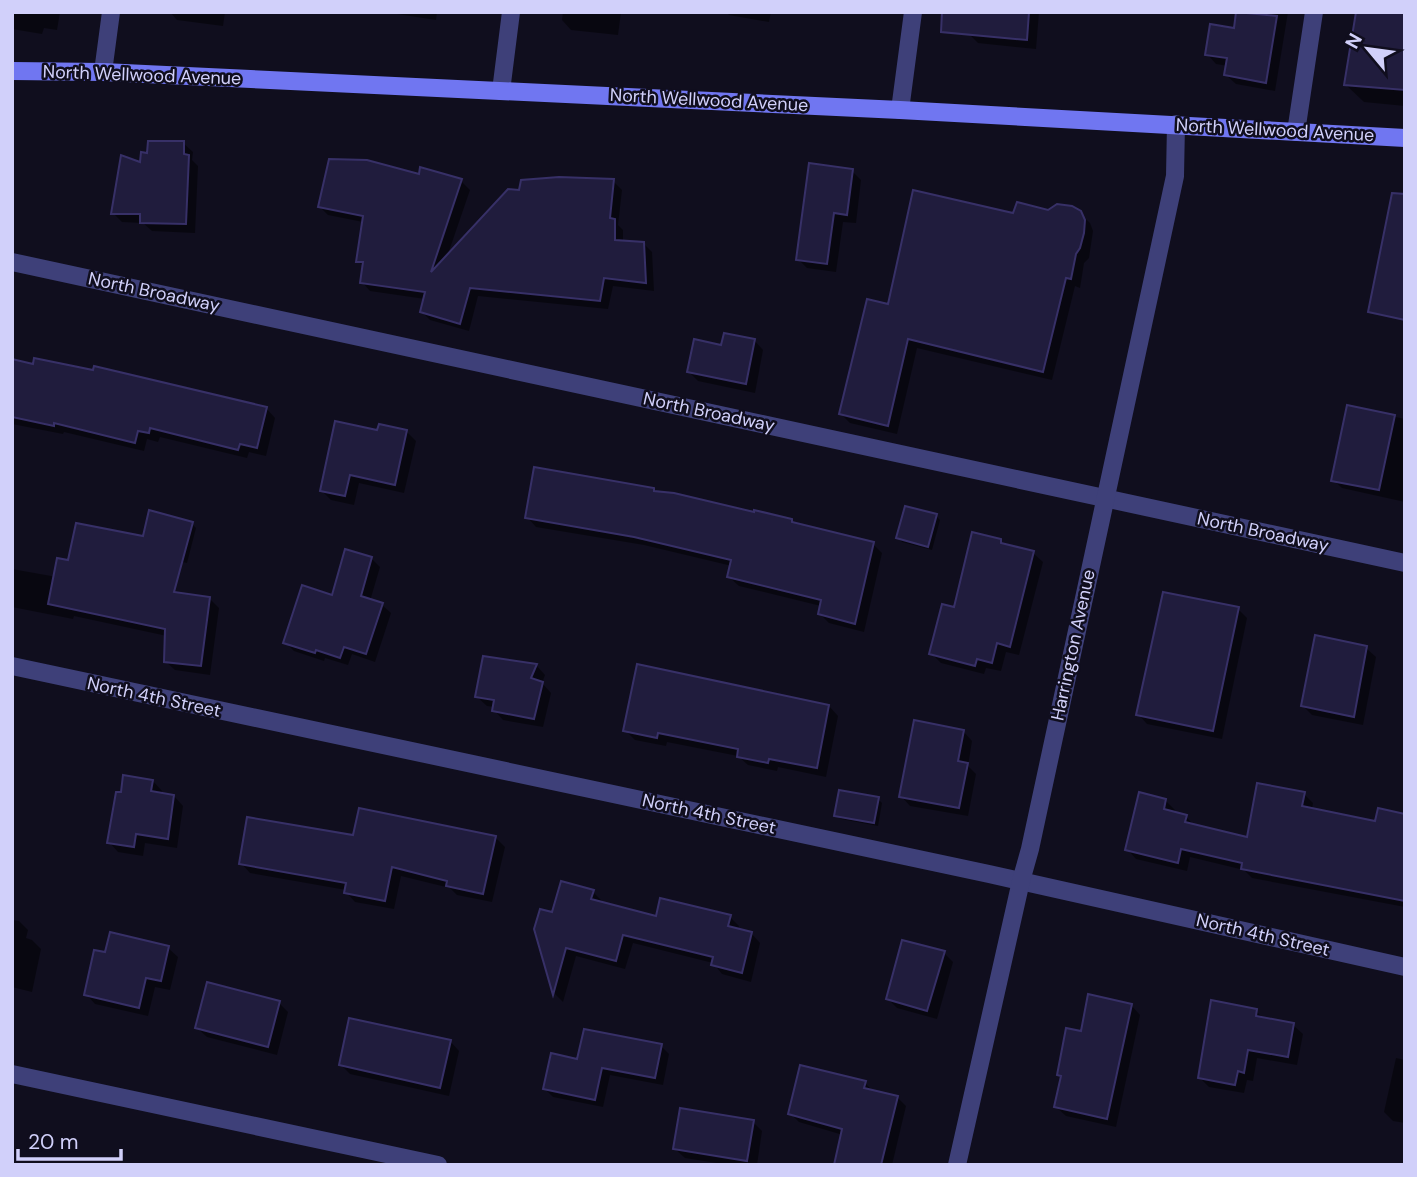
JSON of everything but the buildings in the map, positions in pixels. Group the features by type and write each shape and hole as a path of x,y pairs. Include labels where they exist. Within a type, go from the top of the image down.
{"main road":[{"name":"North Wellwood Avenue","path":"12,71 103,72 500,90 1405,138"}],"street":[{"path":"103,72 111,12"},
{"path":"500,90 511,12"},
{"path":"900,110 913,12"},
{"path":"1296,132 1314,12"},
{"name":"Harrington Avenue","path":"957,1165 1030,849 1175,176 1176,124"},
{"name":"North Broadway","path":"12,262 1405,563"},
{"name":"North 4th Street","path":"12,667 1021,881 1405,967"},
{"path":"12,1074 438,1165"}]}
